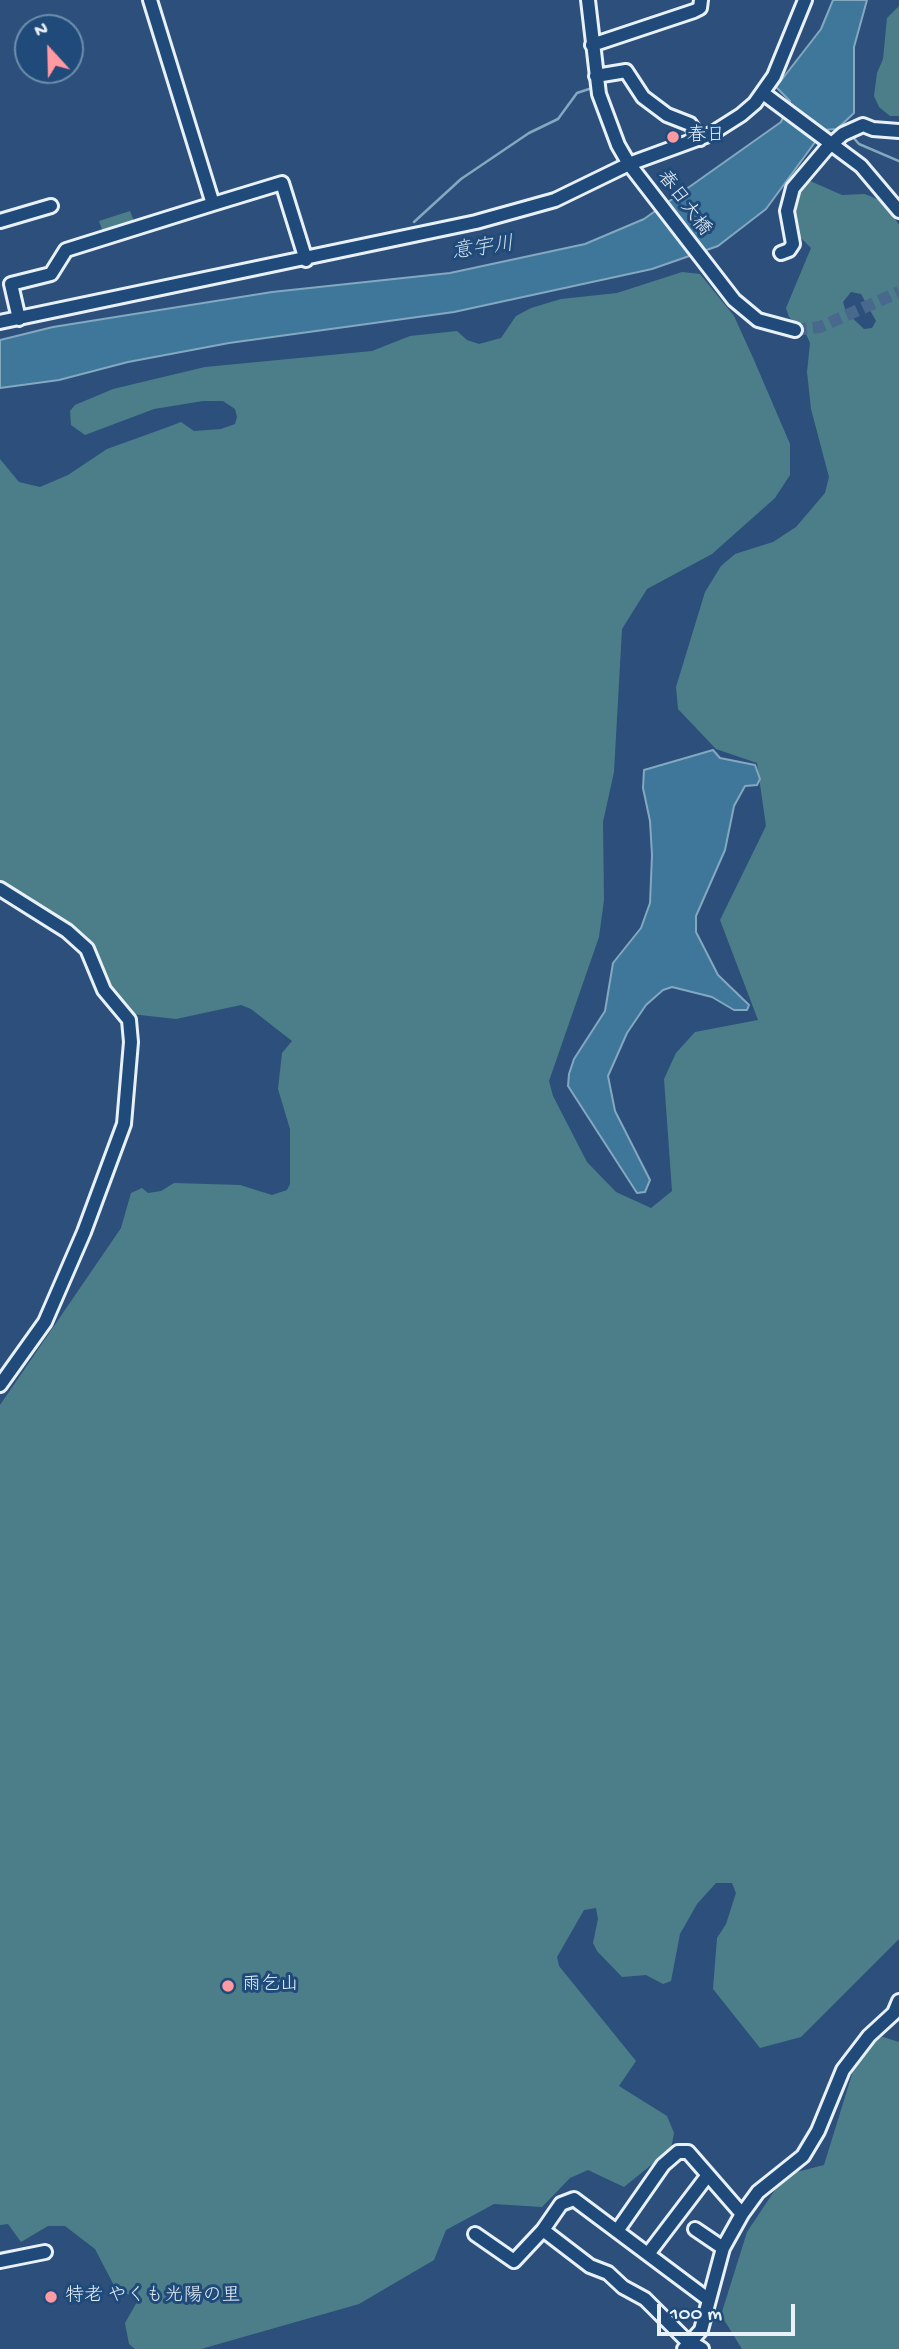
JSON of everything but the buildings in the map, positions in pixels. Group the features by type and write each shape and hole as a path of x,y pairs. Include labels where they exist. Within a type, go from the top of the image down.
{"street":[{"path":"150,0 213,204"},
{"name":"春日大橋","path":"588,0 596,76 605,113 631,167 734,300 751,316 775,327 794,330"},
{"path":"592,44 694,12 699,8 701,0"},
{"path":"0,322 306,260 519,212 577,191 700,139 741,115 765,95 804,0"},
{"path":"596,76 626,71 643,97 667,115 690,124 700,139"},
{"path":"765,95 861,166 899,211"},
{"path":"781,253 789,250 793,244 788,211 793,188 829,144 863,125 873,129 899,131"},
{"path":"19,318 5,283 51,274 66,250 282,183 306,260"},
{"path":"0,221 51,206"},
{"path":"0,889 67,931 87,948 104,990 129,1020 131,1041 124,1124 89,1220 45,1322 0,1385"},
{"path":"543,2230 590,2266 608,2273 623,2287 645,2299 692,2347 701,2330 723,2248 742,2214 758,2192 803,2155 818,2131 843,2070 869,2036 894,2013 899,2001"},
{"path":"617,2231 672,2155 688,2152 742,2214"},
{"path":"648,2255 708,2175"},
{"path":"475,2234 514,2260 543,2230 561,2204 574,2199 709,2300"},
{"path":"695,2229 723,2248"},
{"path":"0,2261 45,2252"}],"green space":[{"path":"899,6 899,116 890,116 879,107 874,96 877,73 883,59 887,18"},
{"path":"808,180 842,195 865,194 884,202 899,225 899,1939 801,2037 760,2048 713,1989 717,1938 726,1924 736,1893 732,1883 716,1883 697,1904 680,1934 671,1981 663,1984 646,1975 622,1977 597,1951 593,1943 598,1919 596,1908 584,1910 557,1957 559,1966 636,2061 619,2086 667,2116 674,2133 671,2149 624,2187 588,2170 570,2178 542,2207 494,2204 446,2230 434,2260 359,2304 201,2349 135,2349 129,2344 125,2323 137,2302 136,2295 118,2293 95,2249 65,2226 48,2226 21,2242 8,2224 0,2225 0,1405 121,1228 131,1193 142,1188 148,1193 161,1191 174,1183 240,1185 272,1195 287,1190 290,1184 290,1129 278,1089 282,1053 292,1041 251,1009 241,1005 176,1019 131,1014 109,988 102,964 90,943 0,880 0,459 19,482 40,487 68,475 107,449 181,422 194,431 221,429 235,424 237,417 235,409 223,401 203,401 154,409 85,435 71,425 70,411 75,405 113,389 205,367 372,351 410,336 457,331 467,340 479,344 501,338 516,316 531,308 561,299 617,293 682,272 700,274 734,316 754,360 790,444 790,475 775,498 712,554 647,589 622,629 614,772 603,822 604,900 599,937 549,1081 553,1096 587,1162 616,1192 651,1208 672,1191 664,1079 676,1053 695,1032 758,1020 720,920 766,826 757,763 716,749 678,709 676,687 705,592 721,566 735,554 773,542 796,527 825,493 829,477 811,409 807,372 810,343 805,332 789,317 786,308 811,248 794,231 789,210 796,187","holes":["851,292 861,294 876,321 872,328 864,329 846,312 843,302"]},
{"path":"130,211 135,224 104,235 99,221"},
{"path":"883,2037 899,2042 899,2349 742,2349 721,2315 747,2232 785,2175 824,2165 853,2071 873,2040"}],"water":[{"path":"833,0 867,0 854,47 854,113 837,129 824,130 766,209 718,246 652,269 454,312 229,343 128,362 59,380 0,388 0,340 53,327 272,292 450,273 585,244 644,219 781,122 790,101 776,87 821,29"},
{"path":"713,750 720,758 755,765 760,779 757,785 745,786 734,806 725,850 696,916 696,932 718,975 749,1005 747,1010 734,1010 712,997 672,987 663,990 646,1005 627,1033 608,1076 615,1111 650,1180 645,1192 637,1193 568,1086 569,1074 574,1059 605,1011 613,963 641,928 650,903 652,855 650,821 643,788 644,770"}],"waterway":[{"path":"414,222 461,179 529,133 558,119 577,93 589,89"},
{"path":"852,136 859,144 899,161"}],"tunnel":[{"path":"795,330 820,327 899,292"}],"place":[{"name":"春日","path":"673,137"},
{"name":"雨乞山","path":"228,1986"},
{"name":"特老 やくも光陽の里","path":"51,2297"}],"water label":[{"name":"意宇川","path":"483,250"}]}
